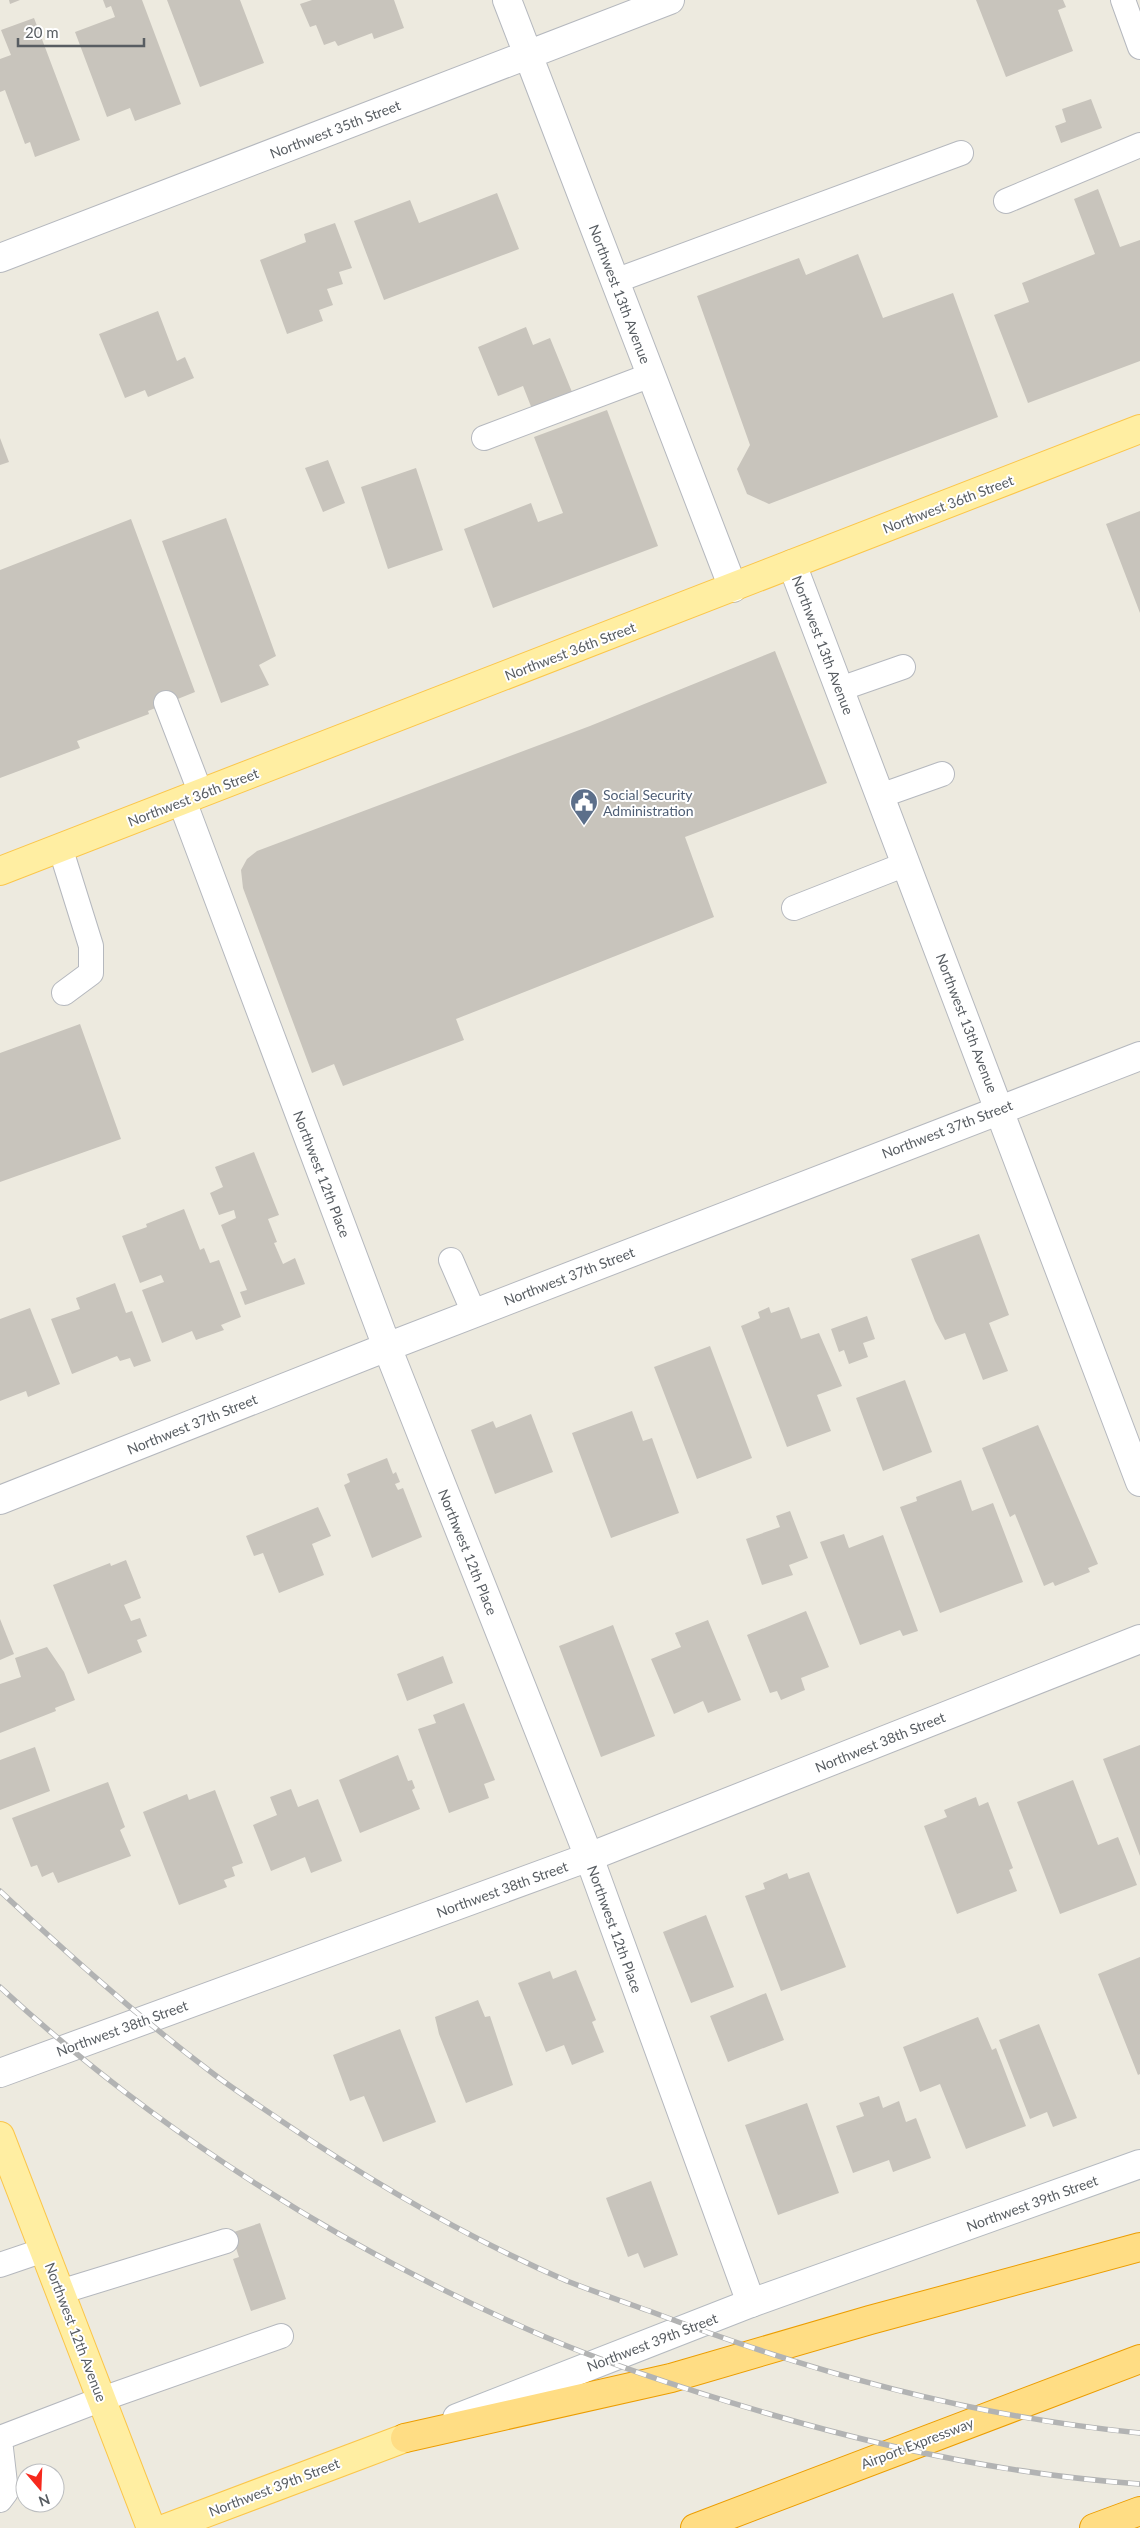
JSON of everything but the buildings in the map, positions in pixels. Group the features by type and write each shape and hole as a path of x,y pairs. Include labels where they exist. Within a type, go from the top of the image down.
{"highway":[{"path":"405,2438 670,2378 870,2320 1140,2247"},
{"name":"Airport Expressway","path":"695,2528 1140,2359"},
{"path":"1094,2528 1140,2511"}],"main road":[{"name":"Northwest 36th Street","path":"0,871 1140,429"},
{"name":"Northwest 12th Avenue","path":"0,2136 151,2528"},
{"name":"Northwest 39th Street","path":"166,2528 405,2438"}],"street":[{"name":"Northwest 13th Avenue","path":"507,0 733,588"},
{"name":"Northwest 35th Street","path":"0,258 670,0"},
{"name":"Northwest 13th Avenue","path":"792,564 1000,1108 1140,1482"},
{"name":"Northwest 12th Place","path":"191,797 387,1347 589,1857 751,2303"},
{"name":"Northwest 37th Street","path":"0,1500 1000,1108 1140,1056"},
{"name":"Northwest 38th Street","path":"0,2072 589,1857 1140,1639"},
{"name":"Northwest 39th Street","path":"405,2438 751,2303 1140,2164"}],"lane":[{"path":"1123,0 1140,47"},
{"path":"1006,201 1140,145"},
{"path":"615,281 883,184 961,153"},
{"path":"484,438 651,375"},
{"path":"840,689 903,667"},
{"path":"166,703 191,797"},
{"path":"880,796 942,774"},
{"path":"60,847 91,946 91,973 64,993"},
{"path":"794,908 906,864"},
{"path":"451,1260 474,1313"},
{"path":"60,2292 226,2241"},
{"path":"0,2265 44,2250"},
{"path":"0,2500 6,2492 0,2439 102,2399 280,2336"}],"railway":[{"path":"0,1891 130,2007 183,2051 228,2084 314,2143 384,2186 456,2227 530,2264 567,2281 711,2334 771,2354 892,2389 953,2404 1015,2416 1077,2426 1140,2433"},
{"path":"0,1987 124,2091 189,2139 257,2184 326,2227 397,2266 470,2303 543,2336 625,2368 681,2387 858,2438 951,2459 998,2467 1092,2480 1140,2484"}],"place":[{"name":"Social Security Administration","path":"584,826"}]}
